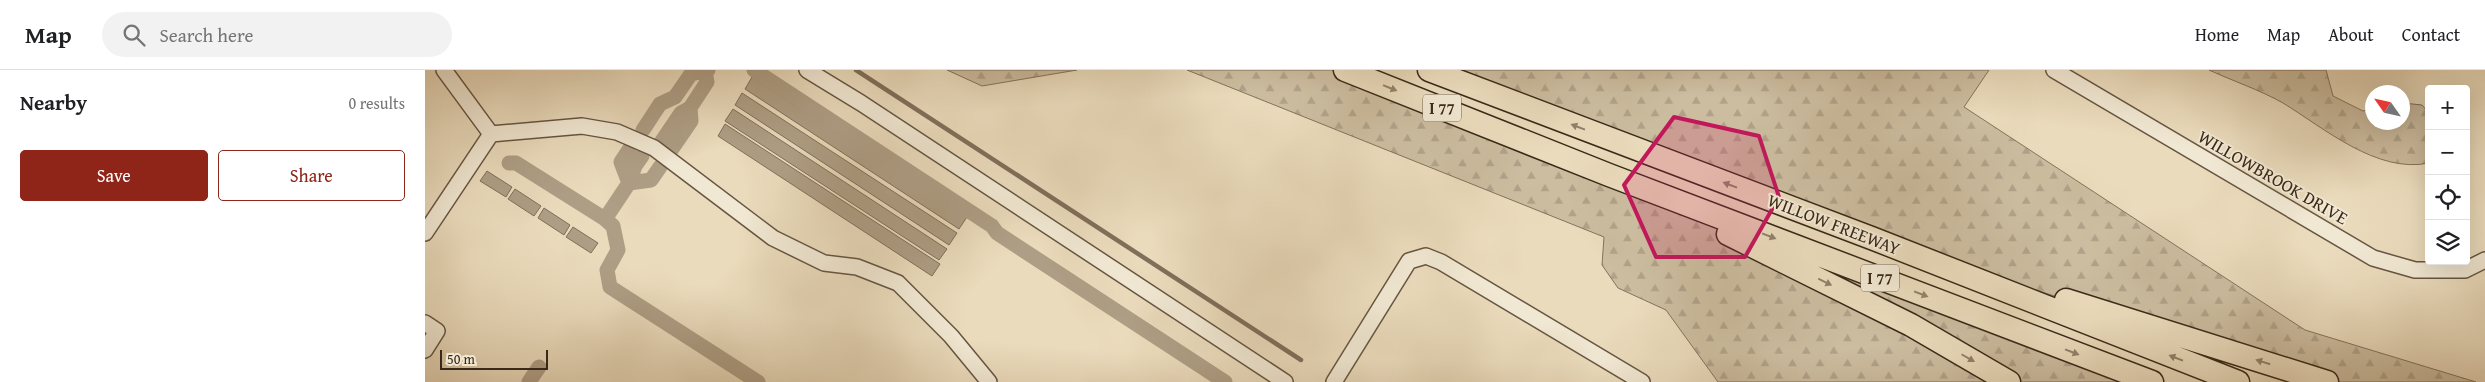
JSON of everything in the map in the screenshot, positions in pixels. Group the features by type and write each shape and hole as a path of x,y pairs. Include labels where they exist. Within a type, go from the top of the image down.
{"highway":[{"name":"WILLOW FREEWAY","path":"1345,70 1609,175 2151,382"},
{"name":"WILLOW FREEWAY","path":"1429,70 1874,239 2238,382"},
{"path":"1609,175 1911,325 2009,382"},
{"path":"1874,239 2327,382"}],"street":[{"path":"444,70 491,134"},
{"path":"807,70 861,103 1285,382"},
{"name":"WILLOWBROOK DRIVE","path":"2054,70 2373,258 2415,270 2465,270 2485,260"},
{"path":"491,134 582,126 617,132 654,148 773,238 824,263 857,267 898,284 951,336 989,382"},
{"path":"425,233 491,134"},
{"path":"1334,382 1409,261 1427,256 1441,262 1642,382"},
{"path":"425,323 437,331 425,350"}],"highlighted area":[{"path":"1674,117 1759,136 1779,197 1745,257 1656,257 1624,185"}],"green space":[{"path":"947,70 1077,70 982,86"},
{"path":"1187,70 1345,70 2152,382 1718,382 1666,310 1618,288 1602,265 1604,237"},
{"path":"1429,70 1989,70 1964,107 2305,330 2476,382 2327,382 1874,239"},
{"path":"2209,70 2326,70 2333,96 2365,111 2365,130 2410,130 2410,104 2422,105 2425,108 2425,163 2409,165 2390,162 2371,155 2334,136 2283,103"}],"shaded area":[{"path":"752,77 967,217 959,229 745,89"},
{"path":"742,93 957,233 949,245 735,105"},
{"path":"733,109 947,249 939,260 725,121"},
{"path":"725,124 940,264 932,276 718,136"},
{"path":"487,171 512,187 506,197 480,181"},
{"path":"515,189 541,206 534,216 508,199"},
{"path":"544,208 570,225 564,235 538,218"},
{"path":"573,227 598,243 591,253 566,237"}],"waterway":[{"path":"643,130 660,104 675,97 691,74 708,70"},
{"path":"754,70 992,226 997,233 1225,382"},
{"path":"856,70 1301,360"},
{"path":"658,147 681,113 690,108 707,82 705,71"},
{"path":"669,153 691,121 690,108"},
{"path":"629,150 621,162 629,183"},
{"path":"642,156 635,166 629,183 605,219 613,226 618,250 607,270 610,287 758,382"},
{"path":"509,163 516,163 605,219"},
{"path":"629,183 651,180 660,167"},
{"path":"529,382 539,367"}]}
